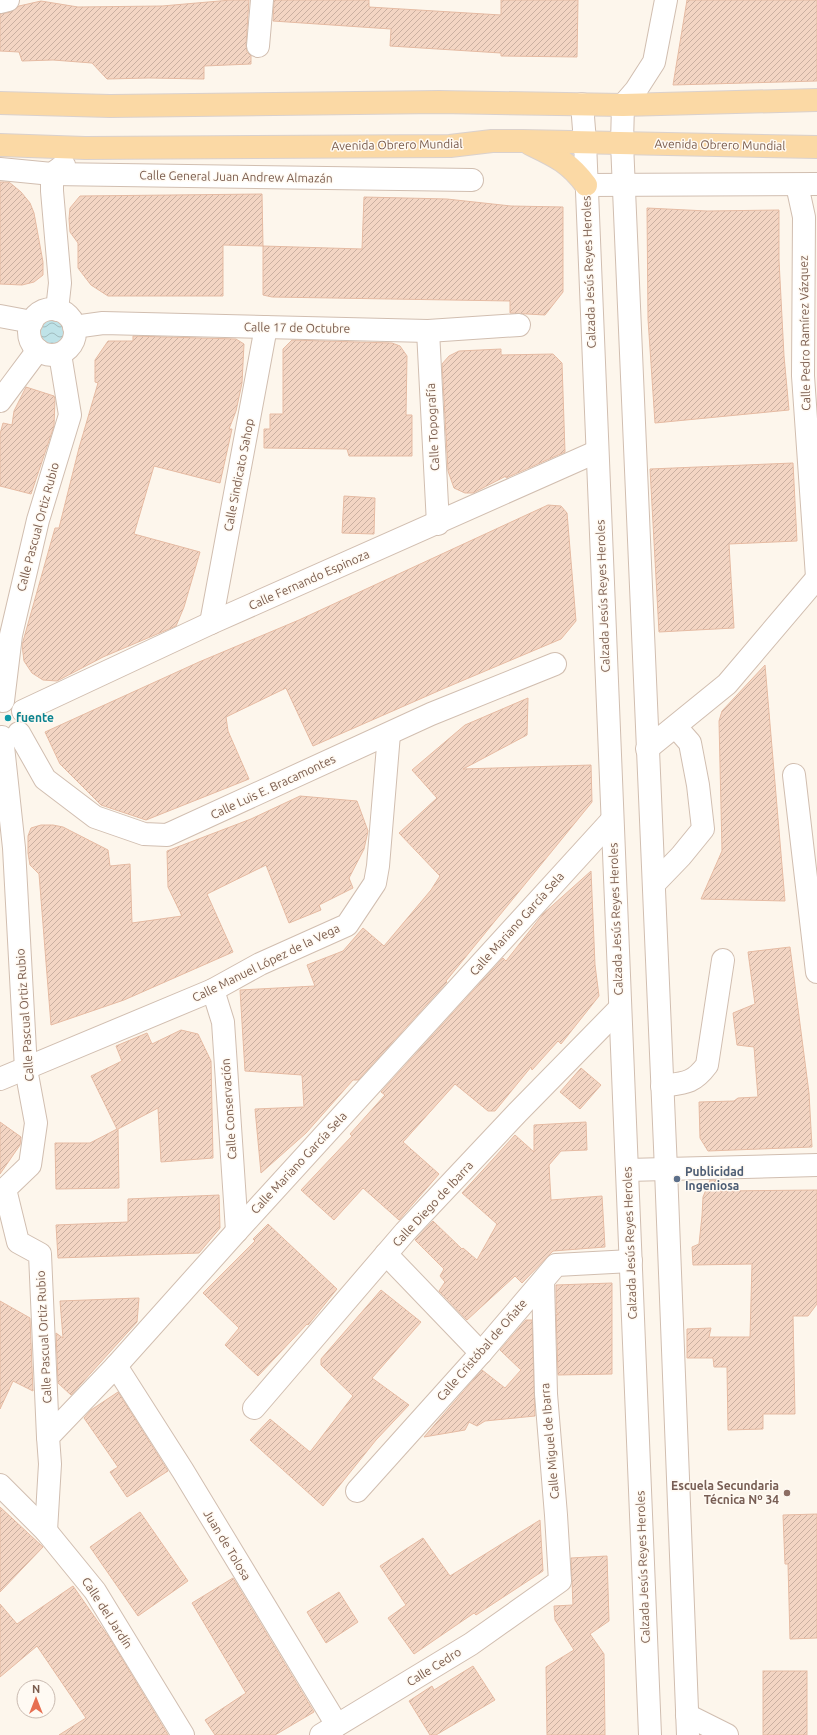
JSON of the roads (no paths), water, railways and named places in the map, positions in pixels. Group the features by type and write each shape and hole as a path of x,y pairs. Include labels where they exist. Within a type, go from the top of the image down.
{"main road":[{"path":"0,103 110,106 439,102 623,105 817,100"},
{"name":"Avenida Obrero Mundial","path":"0,145 85,148 450,146 492,141 523,141 817,147"},
{"path":"523,141 562,160 576,170 586,185"}],"street":[{"path":"0,2 8,0"},
{"path":"258,46 262,0"},
{"path":"666,0 654,62 636,90 623,105 623,185 654,884 688,1725 727,1735"},
{"name":"Calzada Jesús Reyes Heroles","path":"582,104 585,142 596,452 650,1735"},
{"path":"57,310 60,283 52,191 52,174 85,148"},
{"name":"Calle General Juan Andrew Almazán","path":"0,169 52,174 472,180"},
{"path":"586,185 807,184"},
{"name":"Calle Pedro Ramírez Vázquez","path":"647,749 676,727 727,684 817,578 803,376 804,217 807,184"},
{"path":"57,310 69,317 74,327 75,337 67,350 60,354 53,355 38,350 30,337 30,329 36,316 43,311 57,310"},
{"path":"0,316 32,322"},
{"name":"Calle 17 de Octubre","path":"74,327 103,323 428,331 519,325"},
{"name":"Calle Sindicato Sahop","path":"211,623 266,327"},
{"name":"Calle Topografía","path":"428,331 438,524"},
{"path":"0,401 38,350"},
{"name":"Calle Pascual Ortiz Rubio","path":"2,702 11,635 36,527 70,414 60,354"},
{"name":"Calle Fernando Espinoza","path":"23,711 211,623 438,524 596,452"},
{"name":"Calle Luis E. Bracamontes","path":"7,735 45,779 95,817 144,834 167,835 431,714 555,664"},
{"path":"2,702 14,703 23,711 25,722 7,735"},
{"path":"654,884 703,830 698,785 690,743 676,727"},
{"name":"Calle Manuel López de la Vega","path":"0,1079 213,990 260,964 347,924 375,883 378,866 389,734"},
{"name":"Calle Pascual Ortiz Rubio","path":"7,735 26,1068 36,1123 30,1165 3,1187 18,1242 40,1254 48,1437"},
{"path":"794,774 817,972"},
{"name":"Calle Mariano García Sela","path":"48,1437 116,1366 237,1231 612,820"},
{"path":"662,1086 686,1083 699,1076 707,1065 723,960"},
{"name":"Calle Conservación","path":"213,990 223,1022 237,1231"},
{"name":"Calle Diego de Ibarra","path":"254,1408 386,1254 517,1113 620,1008"},
{"path":"627,1170 817,1165"},
{"path":"386,1254 481,1353"},
{"name":"Calle Cristóbal de Oñate","path":"357,1491 481,1353 556,1265 630,1261"},
{"name":"Calle Miguel de Ibarra","path":"543,1281 546,1394 560,1581 544,1592"},
{"name":"Juan de Tolosa","path":"116,1366 183,1471 329,1730"},
{"path":"46,1531 50,1464 48,1437"},
{"name":"Calle del Jardín","path":"0,1485 46,1531 95,1591 183,1735"},
{"name":"Calle Cedro","path":"329,1730 471,1644 544,1592"}],"water":[{"path":"53,317 63,322 68,332 63,342 53,347 43,342 38,332 43,322"}],"place":[{"name":"fuente","path":"8,718"},
{"name":"Publicidad Ingeniosa","path":"677,1179"},
{"name":"Escuela Secundaria Técnica Nº 34","path":"787,1493"}]}
